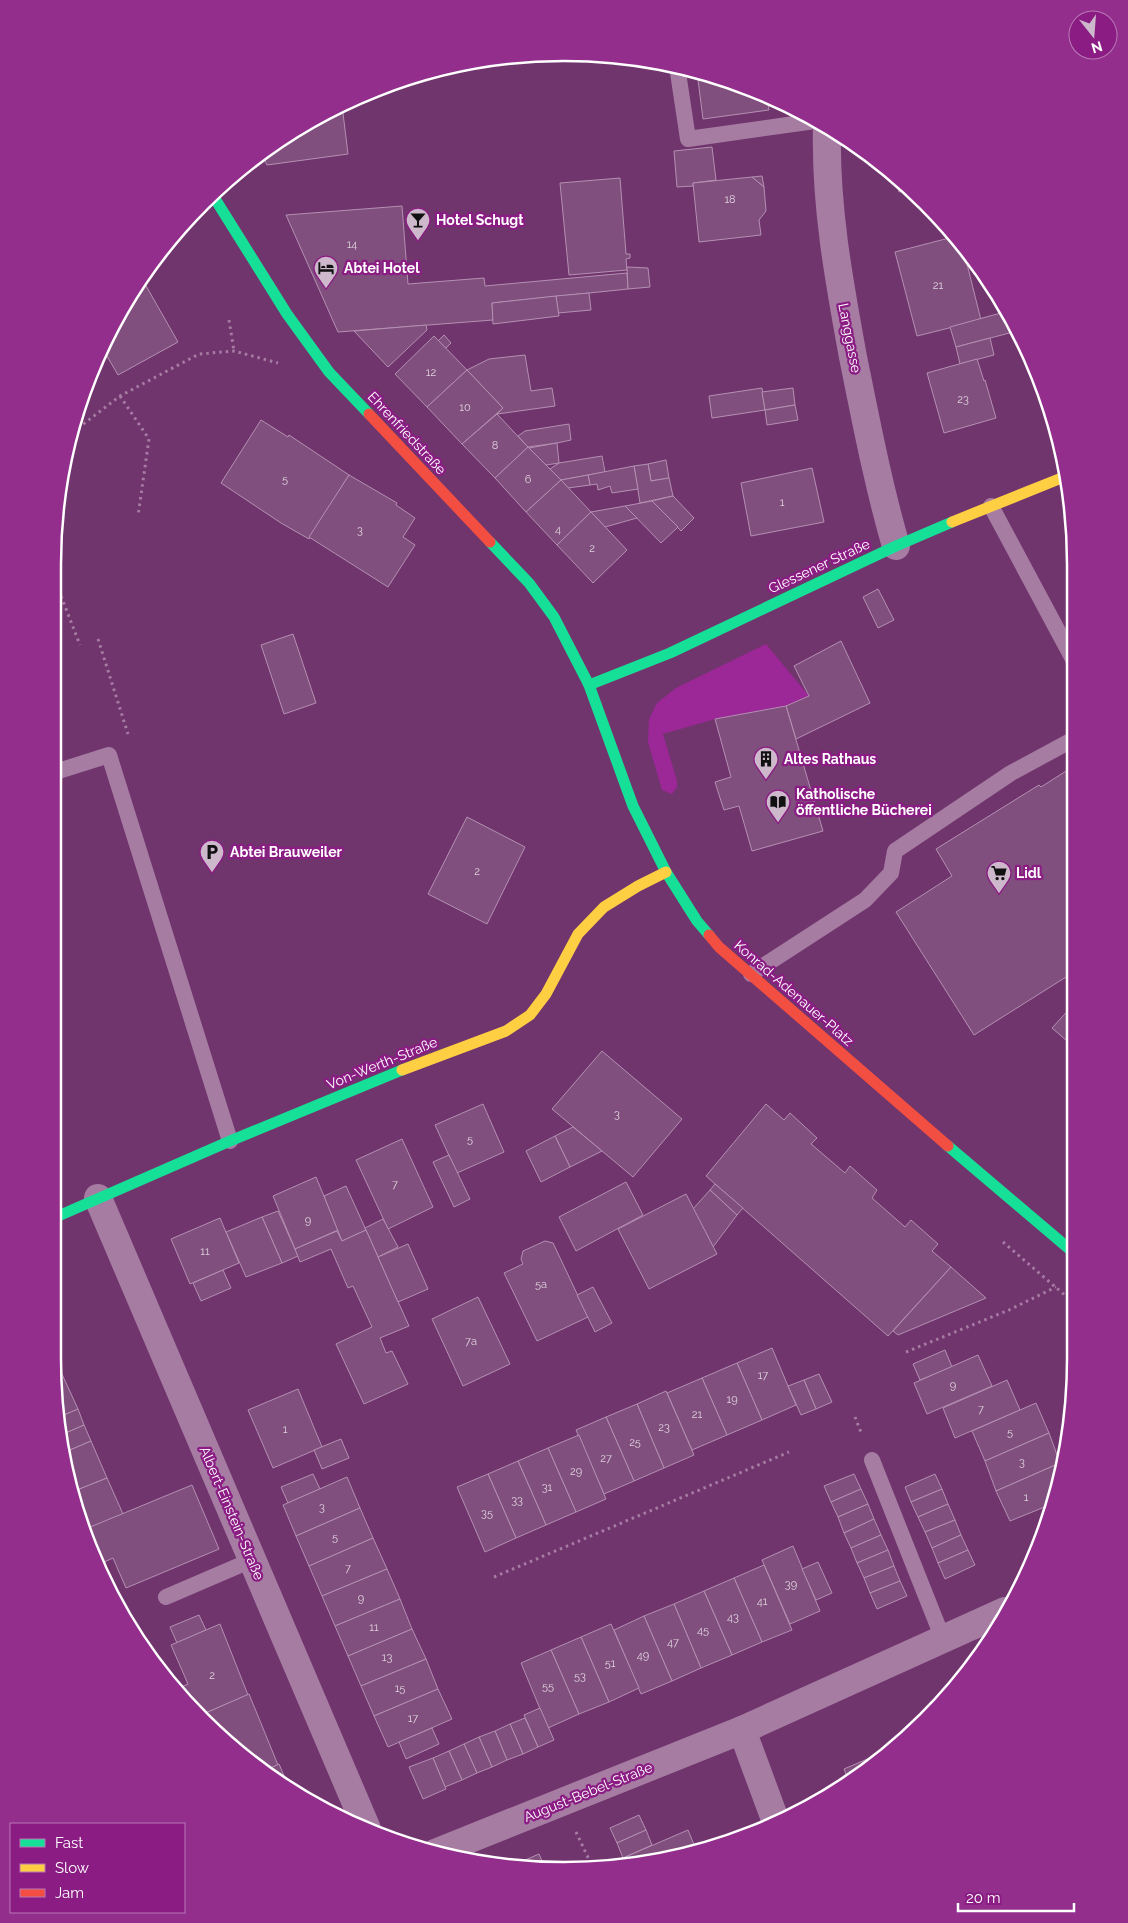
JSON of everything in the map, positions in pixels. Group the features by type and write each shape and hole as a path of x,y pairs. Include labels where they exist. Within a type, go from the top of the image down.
{"street":[{"name":"Langgasse","path":"826,136 831,226 843,300 881,496 896,546"},
{"name":"Ehrenfriedstraße","path":"217,202 311,349 329,372 529,583 554,617 589,685"},
{"name":"Glessener Straße","path":"589,685 670,653 896,546 1059,479"},
{"name":"Konrad-Adenauer-Platz","path":"589,685 633,806 666,872 697,921 719,947 1067,1247"},
{"name":"Von-Werth-Straße","path":"61,1215 230,1141 385,1078 506,1032 530,1015 546,994 578,934 604,907 638,886 666,872"},
{"name":"Albert-Einstein-Straße","path":"98,1198 363,1819"},
{"name":"August-Bebel-Straße","path":"449,1848 742,1730 996,1615"},
{"path":"742,1730 774,1815"}],"lane":[{"path":"677,74 688,139 803,123"},
{"path":"991,506 1067,648"},
{"path":"751,974 864,900 891,873 895,851 1011,773 1067,742"},
{"path":"61,770 109,755 230,1141"},
{"path":"872,1460 943,1639"},
{"path":"166,1597 252,1560"}],"path":[{"path":"228,320 234,351"},
{"path":"80,426 120,396 199,354 234,351 293,367 311,349"},
{"path":"120,396 149,438 138,516"},
{"path":"61,596 80,645"},
{"path":"98,639 130,738"},
{"path":"906,1352 1009,1310 1056,1287"},
{"path":"494,1577 789,1452"}],"shaded area":[{"path":"766,644 809,696 786,706 715,719 663,734 677,781 677,787 672,794 662,790 648,742 649,719 657,703 676,688"}],"building":[{"path":"698,79 726,88 768,105 769,110 703,119"},
{"path":"343,113 348,154 267,165 265,160 285,146"},
{"path":"712,147 716,180 693,183 693,186 677,187 674,151"},
{"path":"762,176 764,187 752,177"},
{"path":"752,177 764,187 766,211 759,220 761,235 699,242 693,183"},
{"path":"620,178 626,254 630,254 630,258 626,259 627,270 569,275 560,183"},
{"path":"402,206 408,284 484,278 485,286 627,273 628,289 492,303 493,320 338,332 286,215"},
{"path":"947,239 967,264 981,320 917,336 895,252"},
{"path":"627,267 648,268 650,287 628,289"},
{"path":"146,285 178,342 118,375 107,356"},
{"path":"589,293 591,310 558,313 556,296"},
{"path":"556,296 559,316 493,324 492,303"},
{"path":"999,313 1010,333 956,347 950,327"},
{"path":"426,325 427,330 388,367 354,331"},
{"path":"444,335 451,343 446,348 438,341"},
{"path":"434,336 467,370 427,407 395,374"},
{"path":"990,338 994,355 960,364 956,347"},
{"path":"525,355 531,391 552,388 555,406 497,414 503,408 467,370 489,359"},
{"path":"977,359 996,418 944,433 927,373"},
{"path":"467,370 503,408 462,444 427,407"},
{"path":"762,388 765,410 712,418 709,396"},
{"path":"793,388 795,405 765,410 762,392"},
{"path":"795,405 798,420 767,425 765,410"},
{"path":"497,414 528,447 495,478 462,444"},
{"path":"261,420 288,437 289,435 349,475 309,539 281,523 221,483"},
{"path":"569,424 571,440 528,447 518,436 525,431"},
{"path":"557,443 559,463 546,465 529,448"},
{"path":"528,447 561,480 526,512 495,478"},
{"path":"602,456 605,472 561,480 550,469 559,463"},
{"path":"666,460 669,478 651,481 648,464"},
{"path":"648,464 651,481 669,478 673,496 640,503 634,466"},
{"path":"634,466 638,489 612,493 610,486 598,490 597,484 590,485 588,475"},
{"path":"812,468 824,522 751,536 741,483"},
{"path":"349,475 397,503 396,505 415,518 403,537 415,545 388,587 309,537"},
{"path":"588,475 590,485 568,488 561,480"},
{"path":"561,480 591,512 557,545 526,512"},
{"path":"673,496 694,518 681,531 652,501"},
{"path":"652,501 678,527 661,543 625,506"},
{"path":"625,506 637,518 605,527 591,512"},
{"path":"591,512 627,550 593,583 557,545"},
{"path":"878,589 894,620 878,628 863,597"},
{"path":"293,634 316,703 284,714 261,645"},
{"path":"841,641 870,703 796,739 786,706 809,696 794,666"},
{"name":"Altes Rathaus","path":"786,706 823,831 752,851 739,806 724,810 715,782 731,777 715,719"},
{"name":"Lidl","path":"1067,770 1067,976 974,1035 896,912 952,876 936,849 1039,785 1041,787"},
{"path":"467,817 525,847 487,924 428,894"},
{"path":"1067,1012 1067,1041 1052,1028"},
{"path":"602,1051 682,1119 633,1177 552,1109"},
{"path":"483,1104 504,1152 457,1173 435,1125"},
{"path":"766,1104 784,1120 790,1113 817,1138 811,1144 845,1173 850,1166 877,1190 872,1198 905,1227 911,1220 938,1244 932,1251 951,1267 888,1336 706,1176"},
{"path":"573,1127 602,1151 570,1167 555,1136"},
{"path":"555,1136 570,1167 541,1182 526,1151"},
{"path":"402,1139 433,1207 388,1229 356,1160"},
{"path":"449,1155 470,1199 454,1207 433,1162"},
{"path":"316,1177 338,1230 295,1249 273,1196"},
{"path":"626,1182 643,1215 576,1251 559,1217"},
{"path":"715,1184 743,1208 737,1215 710,1190"},
{"path":"346,1186 366,1230 342,1241 324,1196"},
{"path":"710,1190 737,1215 713,1247 693,1209"},
{"path":"686,1194 717,1254 649,1289 618,1229"},
{"path":"278,1211 298,1256 282,1263 262,1217"},
{"path":"262,1217 282,1263 246,1277 226,1232"},
{"path":"220,1218 239,1263 190,1284 171,1239"},
{"path":"383,1219 398,1247 378,1257 365,1228"},
{"path":"366,1230 409,1326 380,1338 386,1353 392,1351 408,1384 364,1404 336,1344 372,1327 353,1286 348,1288 331,1249 300,1262 295,1249 337,1231 342,1241"},
{"path":"545,1241 553,1243 588,1317 537,1341 504,1273 523,1264 521,1259 523,1251"},
{"path":"408,1244 428,1289 398,1302 378,1257"},
{"path":"951,1267 986,1298 898,1335 893,1331"},
{"path":"223,1270 231,1288 201,1301 193,1283"},
{"path":"593,1287 612,1323 595,1332 577,1295"},
{"path":"478,1297 510,1364 463,1386 432,1319"},
{"path":"772,1348 796,1405 762,1420 737,1363"},
{"path":"945,1350 952,1367 920,1380 913,1364"},
{"path":"978,1355 992,1386 927,1414 914,1383"},
{"path":"737,1363 762,1420 727,1435 702,1378"},
{"path":"61,1373 78,1409 65,1415"},
{"path":"819,1374 832,1402 816,1409 804,1380"},
{"path":"702,1378 727,1435 692,1450 667,1393"},
{"path":"804,1380 816,1409 801,1415 788,1386"},
{"path":"1007,1380 1020,1410 955,1438 943,1408"},
{"path":"298,1389 322,1447 273,1468 248,1410"},
{"path":"666,1391 694,1455 664,1468 637,1404"},
{"path":"1036,1403 1049,1433 985,1461 972,1431"},
{"path":"637,1404 664,1468 634,1481 606,1417"},
{"path":"78,1409 84,1425 67,1432 65,1415"},
{"path":"606,1417 634,1481 604,1494 576,1430"},
{"path":"84,1425 91,1441 70,1450 67,1432"},
{"path":"1049,1433 1057,1455 1055,1465 996,1491 985,1461"},
{"path":"579,1435 606,1499 576,1512 548,1448"},
{"path":"341,1439 349,1458 322,1469 314,1450"},
{"path":"91,1441 107,1478 78,1490 70,1450"},
{"path":"548,1448 576,1512 546,1525 518,1461"},
{"path":"518,1461 546,1525 516,1538 488,1474"},
{"path":"1055,1465 1044,1507 1010,1521 996,1491"},
{"path":"313,1474 320,1489 288,1503 281,1487"},
{"path":"488,1474 516,1538 485,1552 457,1487"},
{"path":"854,1474 861,1489 831,1502 824,1486"},
{"path":"935,1474 942,1489 911,1502 905,1487"},
{"path":"347,1477 360,1508 296,1536 283,1505"},
{"path":"107,1478 123,1514 91,1528 78,1490"},
{"path":"192,1485 219,1549 126,1588 113,1558 105,1562 90,1527"},
{"path":"861,1489 868,1504 838,1517 831,1502"},
{"path":"942,1489 948,1504 918,1517 911,1502"},
{"path":"868,1504 874,1519 844,1533 838,1517"},
{"path":"948,1504 955,1520 925,1532 918,1517"},
{"path":"360,1508 373,1538 309,1566 296,1536"},
{"path":"874,1519 881,1535 851,1548 844,1533"},
{"path":"955,1520 961,1535 932,1548 925,1532"},
{"path":"881,1535 888,1550 857,1563 851,1548"},
{"path":"961,1535 968,1550 938,1563 932,1548"},
{"path":"373,1538 387,1569 322,1596 309,1566"},
{"path":"793,1546 820,1611 790,1624 762,1560"},
{"path":"888,1550 894,1566 864,1578 857,1563"},
{"path":"968,1550 975,1565 945,1579 938,1563"},
{"path":"818,1562 832,1593 816,1600 802,1569"},
{"path":"764,1565 792,1630 762,1642 734,1578"},
{"path":"894,1566 900,1581 870,1593 864,1578"},
{"path":"387,1569 400,1599 335,1626 322,1596"},
{"path":"734,1578 762,1642 732,1655 704,1591"},
{"path":"900,1581 907,1596 877,1609 870,1593"},
{"path":"704,1591 732,1655 701,1668 674,1604"},
{"path":"400,1599 412,1629 348,1656 335,1626"},
{"path":"674,1604 701,1668 672,1681 644,1616"},
{"path":"199,1615 206,1630 177,1643 170,1627"},
{"path":"644,1616 672,1681 641,1694 614,1630"},
{"path":"220,1624 248,1695 207,1712 183,1686 188,1684 171,1645"},
{"path":"611,1624 639,1688 609,1702 581,1637"},
{"path":"412,1629 426,1659 361,1686 348,1656"},
{"path":"581,1637 609,1702 579,1714 551,1650"},
{"path":"551,1650 579,1714 548,1728 521,1663"},
{"path":"426,1659 438,1689 374,1716 361,1686"},
{"path":"438,1689 452,1719 388,1747 374,1716"},
{"path":"249,1694 278,1765 272,1768 258,1758 207,1712"},
{"path":"540,1708 554,1740 538,1747 524,1715"},
{"path":"525,1718 538,1747 523,1754 510,1724"},
{"path":"510,1724 523,1754 507,1760 495,1731"},
{"path":"432,1728 439,1744 406,1759 399,1742"},
{"path":"495,1731 507,1760 492,1767 479,1737"},
{"path":"479,1737 492,1767 477,1773 464,1744"},
{"path":"464,1744 477,1773 462,1780 449,1751"},
{"path":"449,1751 462,1780 445,1787 433,1758"},
{"path":"433,1758 446,1789 423,1799 409,1767"},
{"path":"870,1758 846,1775 844,1769"},
{"path":"279,1764 284,1776 272,1768"},
{"path":"639,1815 646,1830 617,1843 610,1828"},
{"path":"646,1830 652,1845 623,1858 617,1843"},
{"path":"688,1830 694,1845 662,1852 623,1858"},
{"path":"539,1854 542,1861 531,1861 525,1860"}],"traffic: fast":[{"path":"217,202 287,314 329,372 369,414"},
{"path":"589,685 670,653 896,546 952,522"},
{"path":"490,542 529,583 554,617 589,685 633,806 666,872 697,921 709,935"},
{"path":"61,1215 230,1141 402,1070"},
{"path":"948,1146 1067,1247"}],"traffic: slow":[{"path":"952,522 1059,479"},
{"path":"402,1070 506,1031 530,1015 546,994 578,934 604,907 638,886 666,872"}],"traffic: jam":[{"path":"369,414 490,542"},
{"path":"709,935 719,947 948,1146"}],"place":[{"name":"Hotel Schugt","path":"418,241"},
{"name":"Abtei Hotel","path":"326,289"},
{"name":"Altes Rathaus","path":"766,780"},
{"name":"Katholische öffentliche Bücherei","path":"778,823"},
{"name":"Abtei Brauweiler","path":"212,873"},
{"name":"Lidl","path":"999,894"}]}
